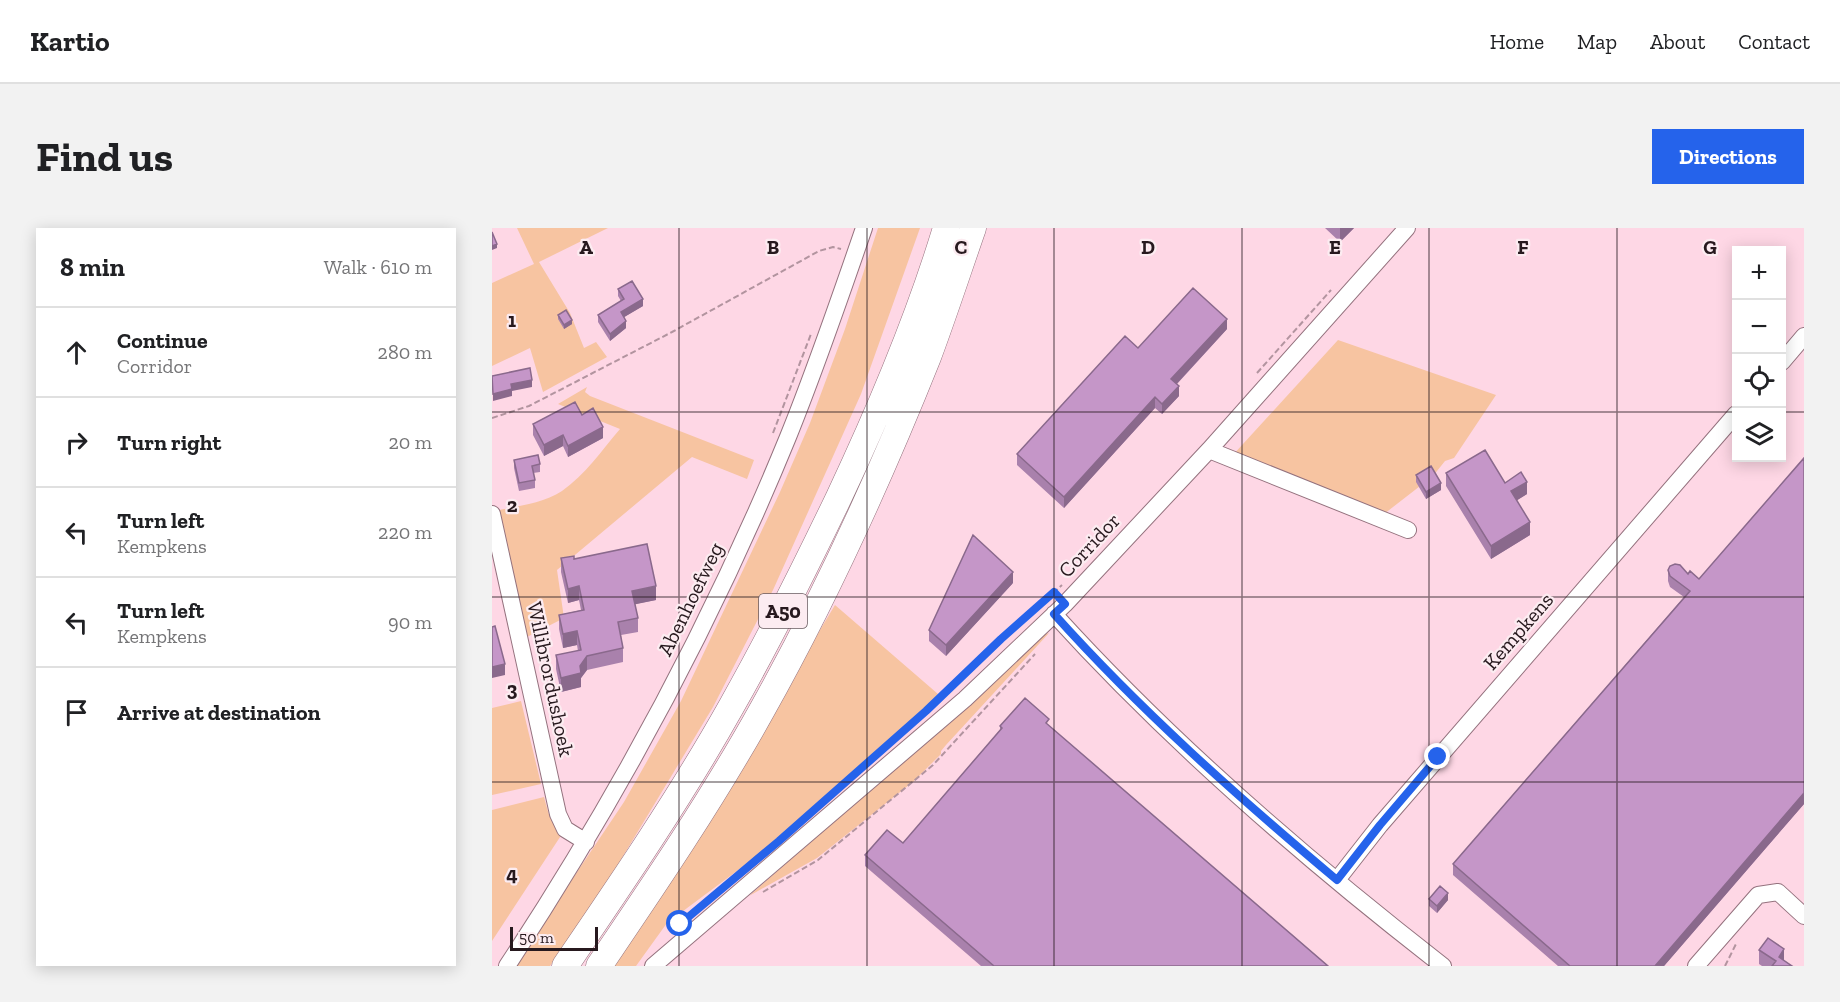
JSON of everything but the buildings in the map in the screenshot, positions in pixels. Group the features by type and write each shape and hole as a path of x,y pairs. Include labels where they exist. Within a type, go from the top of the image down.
{"highway":[{"name":"A50","path":"565,966 641,855 731,708 791,596 889,386 917,314 946,228"},
{"name":"A50","path":"599,966 668,865 721,780 763,709 805,630 889,453 929,354 973,228"}],"street":[{"name":"Abenhoefweg","path":"507,966 586,842 657,717 697,639 741,547 804,396 837,310 864,228"},
{"name":"Corridor","path":"653,966 965,699 1059,599 1209,450 1407,228"},
{"path":"1786,357 1804,336"},
{"name":"Kempkens","path":"1337,880 1387,816 1732,420"},
{"path":"1209,450 1408,530"},
{"name":"Willibrordushoek","path":"492,514 545,786 561,823 586,842"},
{"path":"1059,599 1146,710 1264,819 1377,915 1443,966"},
{"path":"1696,966 1758,895 1778,892 1804,916"}],"path":[{"path":"492,418 529,406 819,252 833,247 841,249"},
{"path":"1251,380 1336,285"},
{"path":"770,441 814,326"},
{"name":"Corridor","path":"865,764 926,711 1001,639 1059,599"},
{"path":"759,894 818,860 916,781 1039,649"}],"shaded area":[{"path":"517,228 608,228 539,262 570,313 584,348 596,342 607,357 543,392 530,348 492,366 492,283 534,264"},
{"path":"878,228 920,228 861,394 773,590 713,707 605,886 550,966 514,966 624,802 681,701 780,492 810,423 845,329"},
{"path":"1338,340 1496,395 1454,458 1445,461 1433,476 1384,514 1232,456"},
{"path":"587,387 585,392 590,396 754,460 747,479 692,457 557,570 564,618 527,637 499,510 539,501 562,491 586,470 620,429 558,404"},
{"path":"835,605 938,694 918,716 784,836 667,923 636,966 611,966 662,893"},
{"path":"1049,633 914,781 817,858 749,896 927,740 1040,636"},
{"path":"521,701 541,784 492,795 492,708"},
{"path":"544,797 552,822 562,834 492,941 492,810"}],"route":[{"path":"680,924 779,841 926,711 1054,592 1065,604 1054,614 1146,710 1264,819 1337,880 1438,757"}]}
